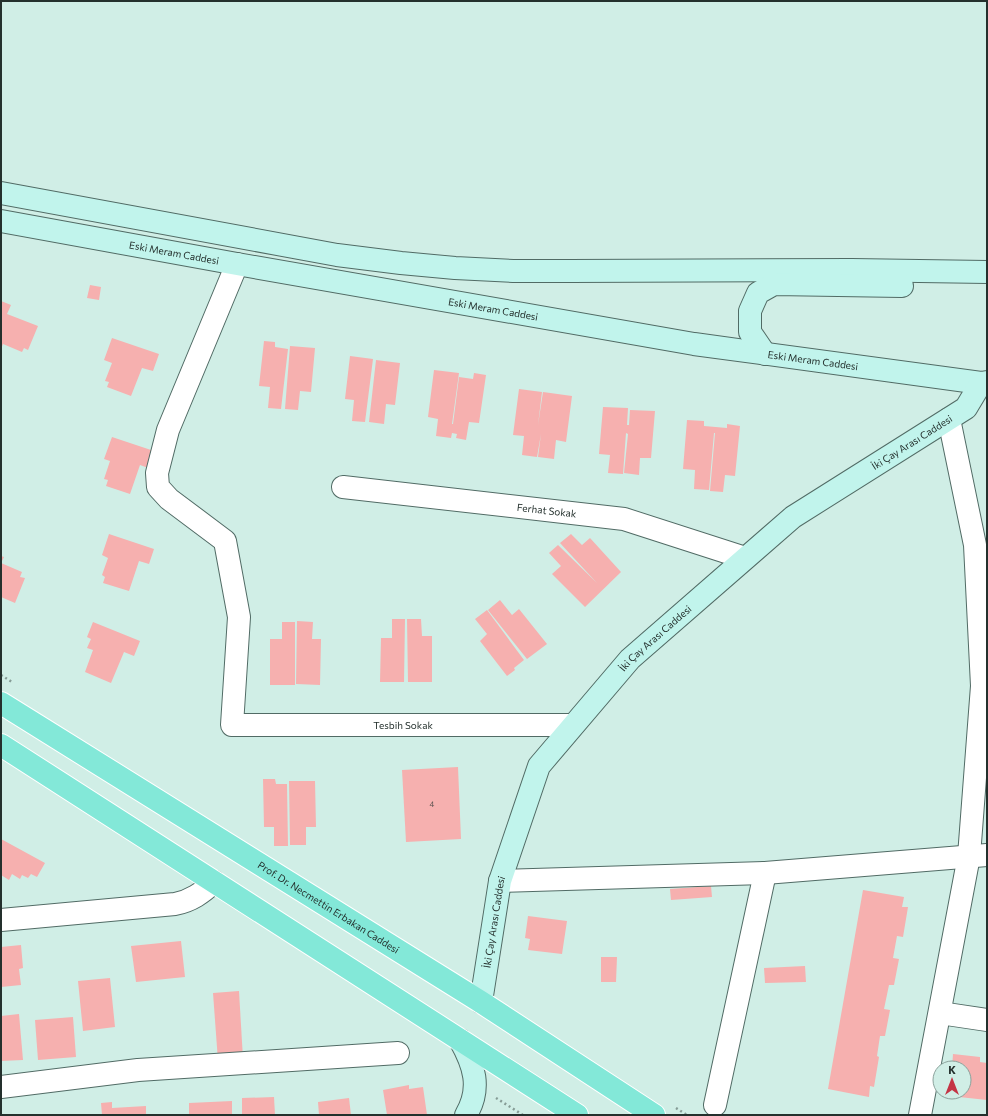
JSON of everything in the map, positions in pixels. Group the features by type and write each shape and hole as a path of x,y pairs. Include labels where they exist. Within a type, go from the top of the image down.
{"main road":[{"name":"Prof. Dr. Necmettin Erbakan Caddesi","path":"1,703 481,1002 654,1115"},
{"path":"1,745 577,1115"}],"street":[{"path":"1,193 337,255 455,268 549,271 860,270 987,272"},
{"name":"Eski Meram Caddesi","path":"1,221 694,344 984,383"},
{"name":"Tesbih Sokak","path":"237,264 168,430 157,474 158,487 168,499 225,541 239,617 232,725 573,726"},
{"path":"765,354 750,332 750,311 758,294 774,284 838,286 967,286 987,282"},
{"name":"İki Çay Arası Caddesi","path":"481,1002 500,881 539,766 630,659 793,517 966,408 984,383"},
{"path":"920,1115 940,1013 978,855 982,686 975,545 949,419"},
{"name":"Ferhat Sokak","path":"343,487 624,519 746,558"},
{"path":"500,881 765,873 978,855"},
{"path":"715,1105 765,873"},
{"path":"1,920 175,904 186,902 195,898 214,882"},
{"path":"940,1013 987,1020"},
{"path":"460,1040 469,1057 474,1075 474,1094 470,1109 466,1115"},
{"path":"1,1087 138,1070 398,1053"}],"building":[{"path":"90,285 101,287 99,300 87,298"},
{"path":"1,301 11,305 7,314 38,326 28,350 24,348 22,352 3,344 1,349"},
{"path":"112,338 159,354 153,371 142,368 131,396 107,387 109,382 105,381 112,363 104,360"},
{"path":"264,341 275,342 275,347 288,349 281,409 268,408 270,387 259,386"},
{"path":"290,346 315,348 311,392 300,391 298,410 285,409"},
{"path":"350,356 373,359 365,422 352,421 354,400 345,399"},
{"path":"376,360 400,363 395,405 386,404 384,424 369,422"},
{"path":"434,370 459,373 452,424 459,377 473,379 474,373 486,375 479,423 469,422 466,440 456,438 457,434 452,433 451,438 436,436 438,419 428,417"},
{"path":"519,389 542,392 538,425 543,392 572,396 566,442 556,440 554,459 538,457 541,434 537,457 522,455 524,436 513,435"},
{"path":"603,407 628,408 627,425 629,425 630,410 655,411 651,458 640,458 639,475 624,473 628,434 626,433 623,474 608,473 610,455 599,454"},
{"path":"687,420 704,421 704,426 727,428 727,424 740,426 735,476 725,475 723,492 710,491 715,433 709,490 694,489 695,470 683,469"},
{"path":"112,437 157,452 151,469 140,465 130,494 106,486 108,480 104,479 110,461 104,459"},
{"path":"109,534 154,549 149,564 139,561 129,591 103,583 105,577 102,575 108,558 102,555"},
{"path":"571,534 582,545 590,538 621,572 585,607 552,574 561,566 549,553 558,545 597,583 560,543"},
{"path":"1,556 4,557 1,563"},
{"path":"1,563 22,572 20,577 25,578 15,603 1,597"},
{"path":"500,600 512,615 519,609 547,644 527,659 488,610"},
{"path":"487,610 524,660 507,676 480,641 487,634 475,619"},
{"path":"392,619 405,619 404,682 380,682 381,638 392,638"},
{"path":"407,619 421,619 422,636 432,636 432,682 408,682"},
{"path":"297,621 313,622 312,639 321,639 320,685 296,684"},
{"path":"93,622 140,641 134,656 124,652 111,683 85,672 93,650 87,648 91,639 87,637"},
{"path":"282,622 295,622 295,685 270,685 270,639 282,639"},
{"path":"458,767 461,839 406,842 402,770"},
{"path":"263,779 275,779 276,784 287,784 288,846 274,846 274,827 264,827"},
{"path":"289,781 315,781 316,827 306,827 306,845 290,845"},
{"path":"1,839 45,863 37,877 31,874 28,878 22,875 20,879 12,874 9,880 1,875"},
{"path":"711,886 712,897 671,900 670,889"},
{"path":"863,890 904,897 902,907 908,907 903,937 897,936 893,958 899,959 894,985 889,985 884,1009 890,1010 885,1036 880,1036 877,1056 879,1057 874,1087 870,1086 869,1097 828,1089"},
{"path":"528,916 567,921 562,954 528,950 530,939 525,938"},
{"path":"181,941 185,977 136,982 131,946"},
{"path":"21,945 23,968 19,969 21,985 1,987 1,947"},
{"path":"601,957 617,957 616,982 601,982"},
{"path":"805,966 806,982 765,983 764,968"},
{"path":"110,978 115,1027 83,1031 78,981"},
{"path":"239,991 243,1059 218,1061 213,993"},
{"path":"19,1014 23,1060 1,1061 1,1016"},
{"path":"73,1017 76,1057 38,1060 35,1020"},
{"path":"953,1054 980,1057 980,1062 987,1063 987,1100 972,1098 972,1060 953,1060"},
{"path":"409,1085 409,1089 423,1087 427,1115 387,1115 383,1090"},
{"path":"274,1097 275,1115 242,1115 242,1098"},
{"path":"349,1098 351,1115 319,1115 318,1102"},
{"path":"232,1101 232,1115 189,1115 189,1103"},
{"path":"112,1102 112,1108 146,1106 146,1115 102,1115 101,1103"}]}
